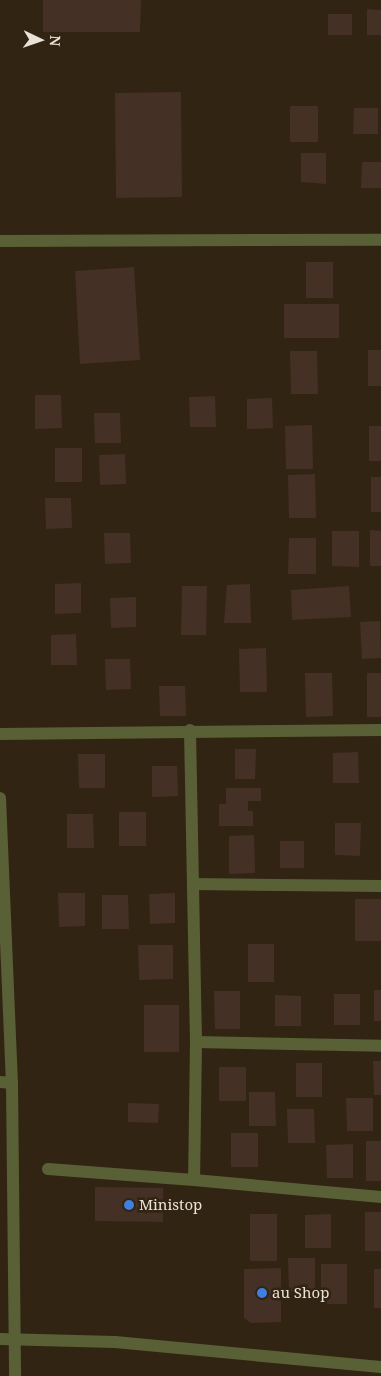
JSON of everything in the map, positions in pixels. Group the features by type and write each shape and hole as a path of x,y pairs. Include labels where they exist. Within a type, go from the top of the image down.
{"street":[{"path":"0,241 381,240"},
{"path":"190,730 196,1042 194,1180"},
{"path":"0,734 190,730 381,730"},
{"path":"0,798 15,1376"},
{"path":"193,884 381,886"},
{"path":"196,1042 381,1046"},
{"path":"48,1168 381,1197"},
{"path":"0,1338 115,1342 381,1367"}],"building":[{"path":"43,0 141,0 140,32 43,32"},
{"path":"367,9 381,10 381,35 367,35"},
{"path":"328,14 352,14 352,35 328,35"},
{"path":"181,92 182,197 116,198 115,93"},
{"path":"290,106 318,106 318,142 290,142"},
{"path":"354,108 378,108 378,134 353,134"},
{"path":"301,153 326,153 326,184 301,182"},
{"path":"362,162 381,162 381,188 361,188"},
{"path":"306,262 333,262 333,298 306,298"},
{"path":"134,267 140,360 80,364 75,271"},
{"path":"284,304 339,304 339,338 284,338"},
{"path":"368,350 381,350 381,386 368,386"},
{"path":"290,351 317,351 318,394 291,394"},
{"path":"35,395 61,395 62,428 35,429"},
{"path":"215,396 216,427 190,427 189,397"},
{"path":"272,398 273,428 247,429 247,399"},
{"path":"94,413 120,413 121,443 95,443"},
{"path":"312,425 313,469 286,469 285,426"},
{"path":"369,426 381,426 381,461 369,461"},
{"path":"55,448 82,448 82,482 55,482"},
{"path":"125,454 126,484 100,485 99,455"},
{"path":"315,474 316,518 289,518 288,475"},
{"path":"371,477 381,477 381,512 371,512"},
{"path":"45,498 71,498 72,528 46,529"},
{"path":"370,530 381,531 381,566 370,566"},
{"path":"332,531 359,531 359,567 332,566"},
{"path":"104,533 130,533 131,563 105,564"},
{"path":"289,538 316,538 316,574 288,574"},
{"path":"81,583 81,613 55,614 55,584"},
{"path":"250,584 251,623 224,623 227,585"},
{"path":"182,586 207,586 206,635 181,635"},
{"path":"349,586 351,617 292,620 291,590"},
{"path":"136,597 136,627 111,628 110,598"},
{"path":"380,621 381,658 362,659 360,622"},
{"path":"76,634 77,665 51,665 51,635"},
{"path":"266,648 267,692 240,692 239,649"},
{"path":"105,659 130,659 131,689 106,690"},
{"path":"305,673 332,673 333,716 306,717"},
{"path":"367,673 381,673 381,717 367,717"},
{"path":"159,686 185,686 186,716 160,716"},
{"path":"235,749 256,749 255,779 235,779"},
{"path":"358,752 359,783 333,783 333,753"},
{"path":"78,754 105,754 105,788 79,788"},
{"path":"152,766 177,766 178,796 152,797"},
{"path":"226,788 261,788 261,801 248,801 248,811 253,811 253,826 219,826 219,804 226,804"},
{"path":"119,812 146,812 146,846 119,846"},
{"path":"67,814 93,814 94,848 67,848"},
{"path":"335,823 361,823 360,856 335,855"},
{"path":"254,835 255,873 229,874 229,836"},
{"path":"280,841 304,841 304,868 280,868"},
{"path":"58,893 85,893 85,926 59,927"},
{"path":"175,893 175,923 150,924 149,894"},
{"path":"102,895 128,895 129,929 102,929"},
{"path":"355,899 381,899 381,941 355,941"},
{"path":"248,944 274,944 274,982 248,982"},
{"path":"138,945 173,945 173,979 139,980"},
{"path":"374,990 381,990 381,1021 374,1021"},
{"path":"214,991 240,991 240,1029 215,1029"},
{"path":"334,994 360,994 360,1025 334,1025"},
{"path":"275,995 301,996 301,1026 275,1026"},
{"path":"144,1005 179,1005 179,1052 144,1052"},
{"path":"373,1061 381,1061 381,1095 374,1095"},
{"path":"296,1063 322,1063 322,1097 296,1097"},
{"path":"219,1067 246,1067 246,1101 219,1101"},
{"path":"249,1092 275,1092 276,1126 249,1126"},
{"path":"346,1098 373,1098 373,1131 347,1131"},
{"path":"128,1103 159,1104 158,1123 128,1122"},
{"path":"287,1109 314,1109 315,1143 288,1143"},
{"path":"231,1133 258,1133 258,1167 231,1167"},
{"path":"366,1141 381,1141 381,1181 366,1181"},
{"path":"353,1144 353,1178 327,1178 326,1145"},
{"name":"Ministop","path":"95,1187 163,1188 163,1222 95,1221"},
{"path":"365,1212 381,1212 381,1251 365,1251"},
{"path":"250,1214 277,1214 277,1261 250,1261"},
{"path":"331,1214 331,1248 305,1248 305,1215"},
{"path":"288,1258 315,1258 315,1292 289,1292"},
{"path":"321,1264 347,1264 347,1304 321,1304"},
{"name":"au Shop","path":"281,1268 281,1322 251,1323 244,1318 244,1269"},
{"path":"374,1269 381,1269 381,1308 374,1308"}],"place":[{"name":"Ministop","path":"129,1205"},
{"name":"au Shop","path":"262,1293"}]}
